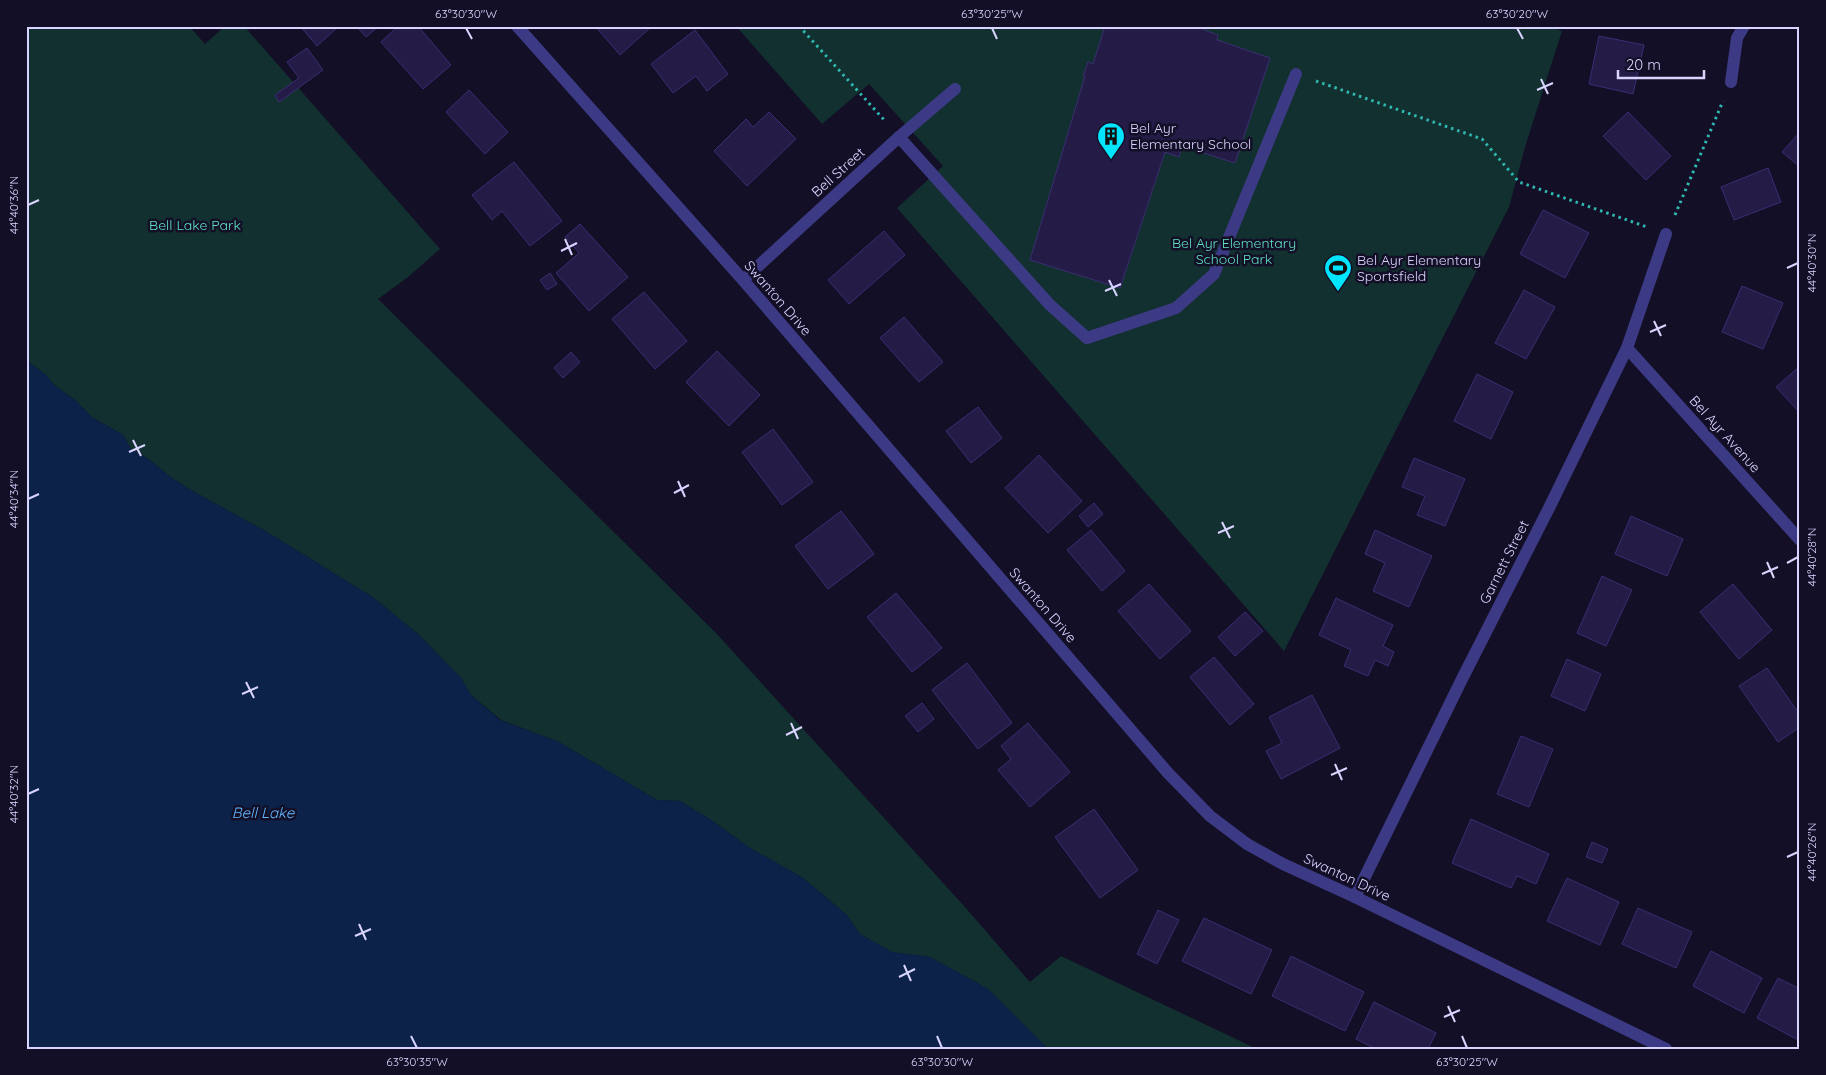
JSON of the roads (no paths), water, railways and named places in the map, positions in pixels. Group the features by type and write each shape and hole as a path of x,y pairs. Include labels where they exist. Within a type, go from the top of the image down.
{"street":[{"name":"Swanton Drive","path":"517,26 743,280 1168,773 1210,816 1247,844 1283,864 1355,897 1666,1049"},
{"path":"1731,82 1737,38 1744,26"},
{"path":"899,137 1050,305 1087,338 1176,308 1214,274 1296,74"},
{"name":"Bell Street","path":"743,280 955,88"},
{"name":"Garnett Street","path":"1355,897 1627,348 1666,234"},
{"name":"Bel Ayr Avenue","path":"1627,348 1800,540"}],"water":[{"name":"Bell Lake","path":"26,360 46,375 54,385 76,401 92,417 123,435 131,449 147,458 168,475 189,489 267,532 374,598 419,635 461,678 471,695 500,720 559,742 657,800 680,801 711,820 750,848 803,878 847,915 860,934 892,952 930,957 988,989 1048,1049 26,1049"}],"place":[{"name":"Bel Ayr Elementary School","path":"1111,160"},
{"name":"Bel Ayr Elementary Sportsfield","path":"1338,292"}],"park label":[{"name":"Bell Lake Park","path":"195,225"},
{"name":"Bel Ayr Elementary School Park","path":"1234,252"}]}
